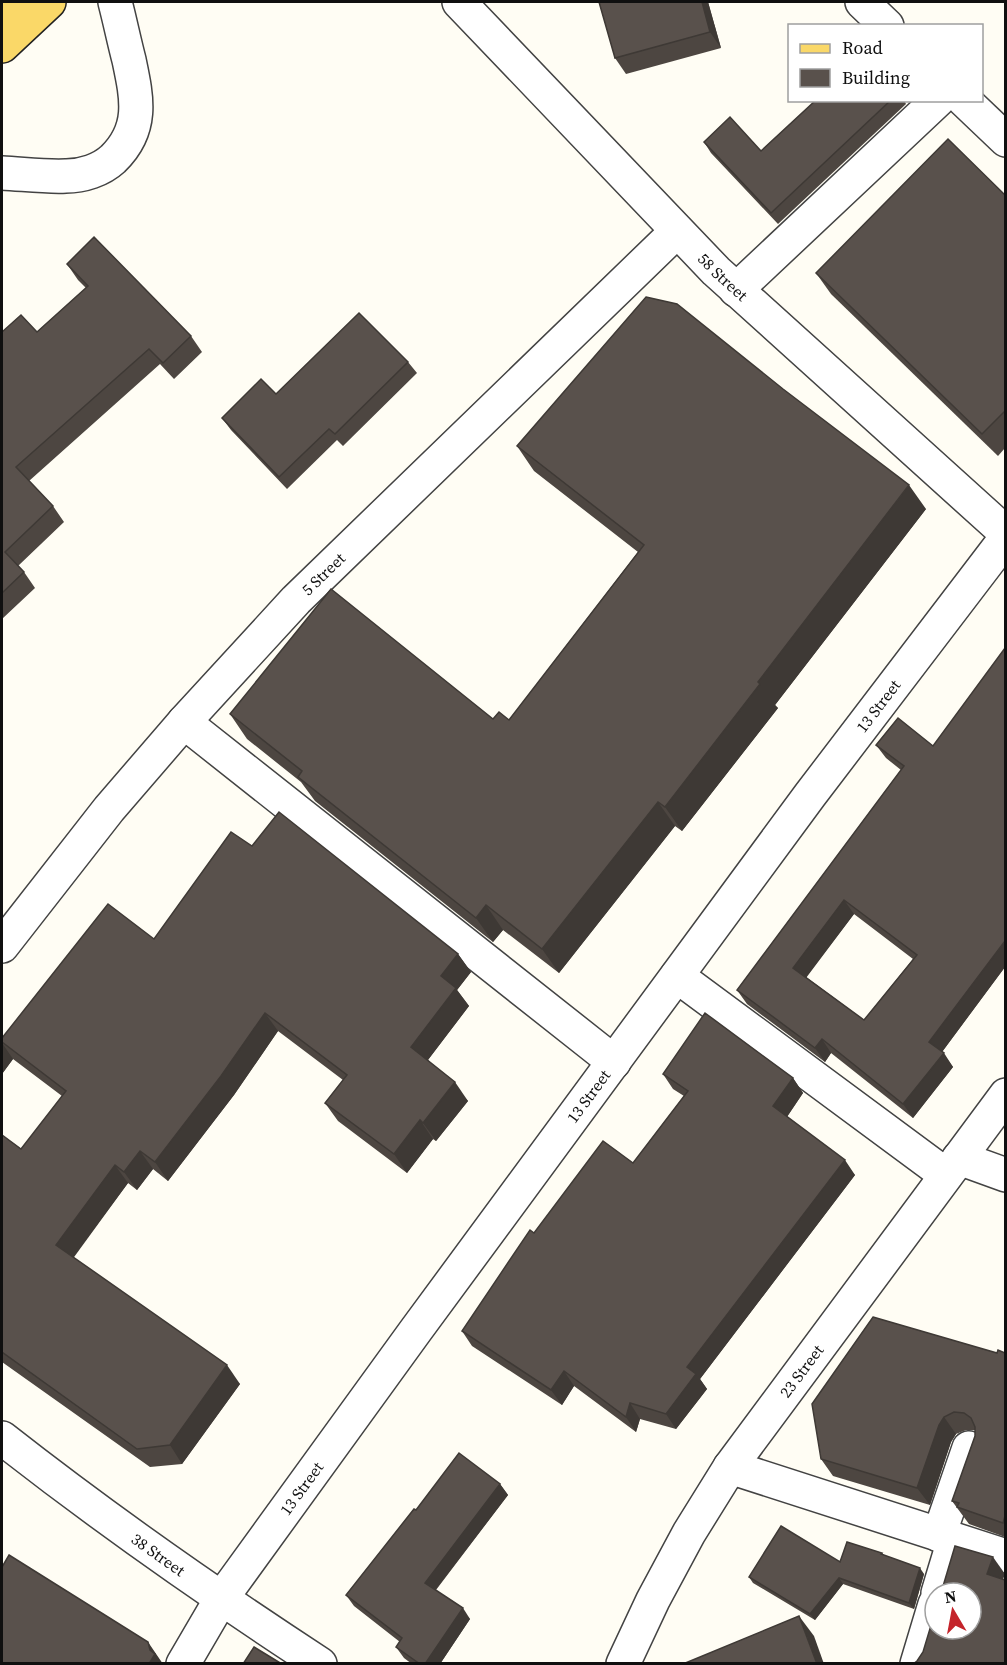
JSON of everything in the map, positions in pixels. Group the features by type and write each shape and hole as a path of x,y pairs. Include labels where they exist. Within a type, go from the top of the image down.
{"main road":[{"path":"2,12 13,2"},
{"path":"2,46 49,2"}],"street":[{"path":"2,172 68,176 87,173 106,165 121,151 132,133 136,114 136,94 115,2"},
{"name":"58 Street","path":"459,2 736,290 1005,533"},
{"path":"862,2 885,24"},
{"path":"736,290 936,102"},
{"path":"966,102 1005,140"},
{"name":"5 Street","path":"2,945 109,809 184,722 296,600 677,231"},
{"name":"13 Street","path":"183,1664 221,1599 810,795 1005,538"},
{"path":"184,722 614,1062"},
{"path":"677,976 952,1166 1005,1175"},
{"name":"23 Street","path":"623,1664 653,1600 689,1533 730,1467 1005,1095"},
{"name":"38 Street","path":"2,1438 59,1483 221,1599 320,1664"},
{"path":"940,1581 946,1537 969,1448"},
{"path":"730,1467 1005,1557"},
{"path":"917,1664 924,1641"}],"building":[{"path":"599,2 702,2 710,32 615,58"},
{"path":"814,102 889,102 771,213 704,142 730,117 761,151"},
{"path":"948,139 1005,195 1005,411 982,434 816,273"},
{"path":"94,237 191,336 163,363 149,349 16,467 53,506 5,552 24,572 2,593 2,332 21,315 37,332 88,286 67,264"},
{"path":"646,297 677,304 783,389 909,485 665,807 658,802 542,949 486,905 476,918 298,777 302,771 230,714 331,589 493,719 499,712 509,720 644,545 517,446"},
{"path":"359,313 408,362 335,434 329,429 279,477 222,418 261,379 276,394"},
{"path":"1005,648 1005,941 929,1042 944,1053 903,1104 822,1039 815,1048 737,990 904,766 876,745 898,718 933,746","holes":["844,900 917,955 864,1020 793,968"]},
{"path":"279,812 458,954 441,976 456,988 411,1047 455,1082 423,1123 420,1120 394,1154 325,1103 347,1075 265,1013 221,1076 155,1162 140,1151 124,1172 115,1165 56,1245 227,1365 170,1445 137,1449 2,1352 2,1135 21,1149 66,1091 2,1042 2,1038 108,904 154,939 231,832 252,846"},
{"path":"705,1013 793,1078 773,1106 845,1160 687,1367 696,1374 666,1414 630,1403 626,1417 564,1371 551,1390 462,1331 530,1230 534,1233 603,1141 633,1163 688,1091 663,1074"},
{"path":"873,1317 997,1353 998,1350 1005,1353 1005,1516 1003,1523 957,1507 959,1503 952,1501 975,1436 975,1427 971,1418 964,1413 954,1412 944,1417 939,1425 917,1488 821,1459 812,1404"},
{"path":"459,1453 500,1484 425,1583 463,1608 425,1664 420,1664 396,1647 402,1638 346,1595 414,1509 416,1510"},
{"path":"781,1526 840,1562 847,1542 920,1568 909,1603 839,1578 810,1614 749,1577"},
{"path":"955,1546 993,1557 987,1574 1005,1580 1005,1664 913,1664 923,1652 926,1641 983,1641 983,1581 945,1581"},
{"path":"9,1555 148,1642 150,1650 155,1654 149,1664 2,1664 2,1567"},
{"path":"799,1616 817,1664 683,1664"},
{"path":"254,1647 282,1664 243,1664"}]}
